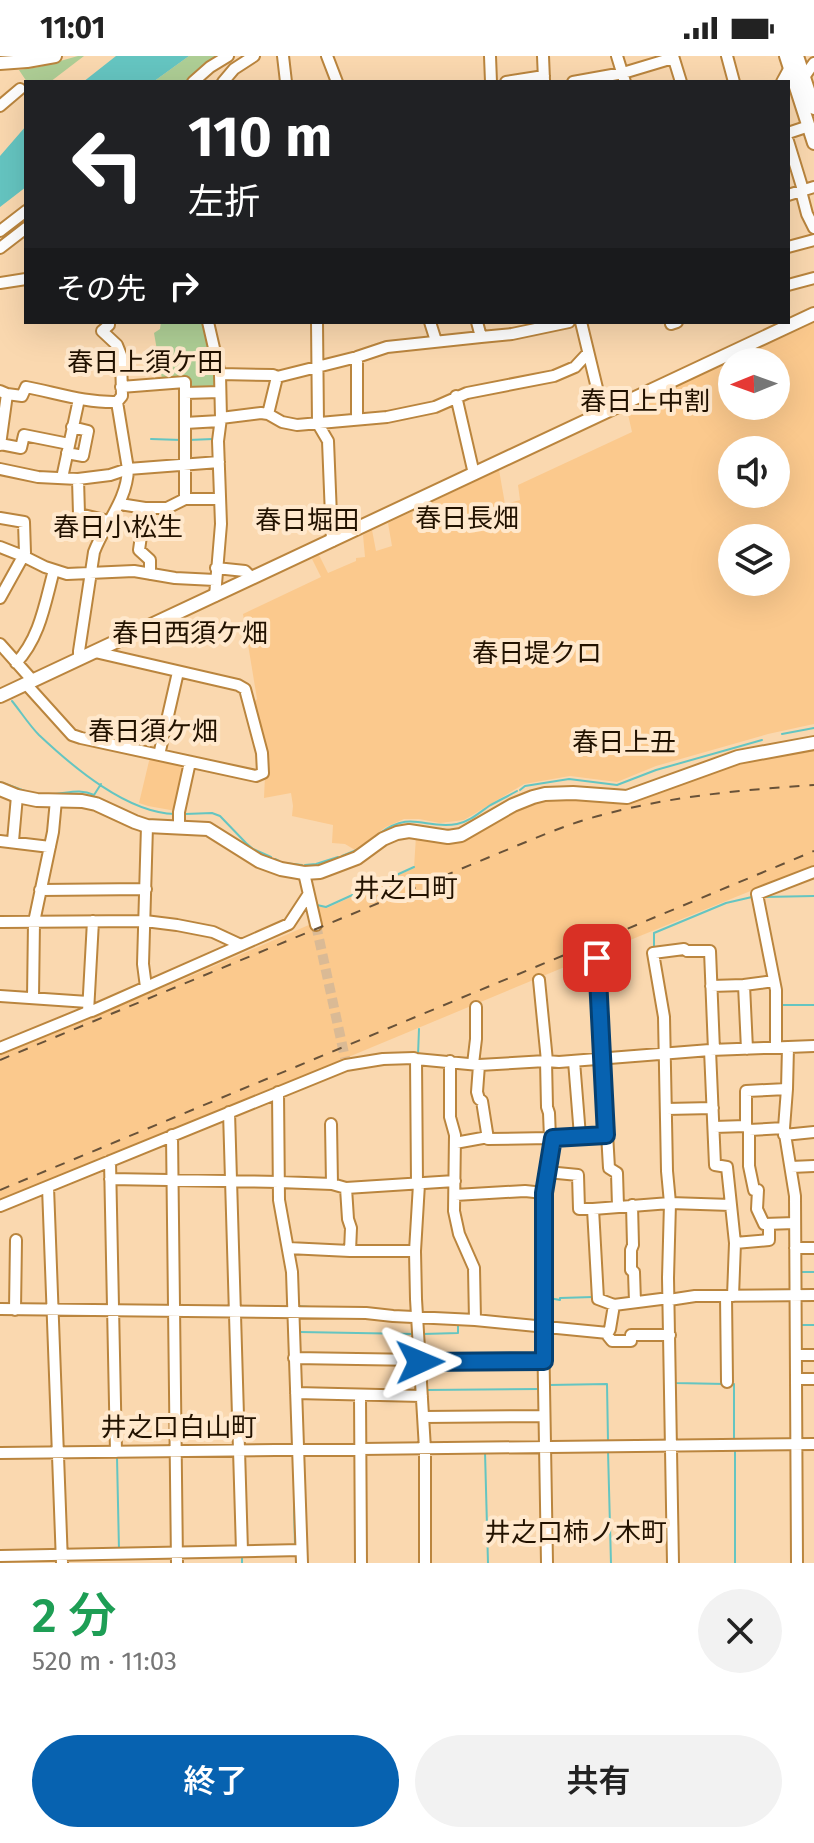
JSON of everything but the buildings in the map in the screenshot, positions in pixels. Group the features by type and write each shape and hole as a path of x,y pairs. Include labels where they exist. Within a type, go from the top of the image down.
{"main road":[{"path":"6,61 55,56"},
{"path":"786,56 814,143"},
{"path":"797,56 814,108"},
{"path":"790,322 814,314"},
{"path":"0,696 603,413 777,327"},
{"path":"0,789 37,800 82,801 147,826 208,829 259,861 304,873 320,872 357,858 397,833 409,831 448,837 461,835 533,797 573,793 627,797 738,757 814,743"}],"street":[{"path":"225,80 234,69 254,56"},
{"path":"283,56 286,80"},
{"path":"327,56 336,80"},
{"path":"490,56 491,80"},
{"path":"543,56 544,79"},
{"path":"617,56 624,77"},
{"path":"593,80 624,77 686,56"},
{"path":"727,56 733,80"},
{"path":"196,80 226,57"},
{"path":"207,80 226,57"},
{"path":"674,58 680,80"},
{"path":"804,77 814,63"},
{"path":"783,80 791,70"},
{"path":"0,106 20,89"},
{"path":"790,132 809,126"},
{"path":"790,146 806,190 807,214 814,228"},
{"path":"0,231 24,213"},
{"path":"0,248 24,230"},
{"path":"790,246 814,240"},
{"path":"790,284 814,278"},
{"path":"0,283 24,279"},
{"path":"79,659 94,552 120,504 128,478 117,402 122,396 121,355 117,345 102,331 109,324"},
{"path":"208,324 220,374 221,524 215,596"},
{"path":"317,324 318,424 328,441 332,541"},
{"path":"431,324 436,341"},
{"path":"478,324 481,337"},
{"path":"220,374 277,377 387,347 512,334 529,326 549,324"},
{"path":"581,324 603,413"},
{"path":"185,423 261,413 297,425 387,417 435,407 456,396 554,376 575,367 588,353"},
{"path":"357,357 357,419"},
{"path":"268,414 277,377"},
{"path":"121,387 185,382 185,499"},
{"path":"72,427 88,431 83,456 68,448 24,435 21,448 0,444 3,393 22,396 26,387 94,402 117,402"},
{"path":"185,393 220,392"},
{"path":"456,396 474,474"},
{"path":"62,478 79,399"},
{"path":"0,469 38,477 78,479 128,469 219,462"},
{"path":"78,479 79,514 109,521"},
{"path":"120,504 167,508 185,499 220,499"},
{"path":"145,508 139,550 150,560 150,574"},
{"path":"0,518 24,522 23,556 0,598"},
{"path":"0,547 67,574 134,571 175,578 215,580"},
{"path":"216,568 245,571 252,578"},
{"path":"16,663 34,639 54,570"},
{"path":"0,644 72,735 256,776 263,773 262,753 245,689 95,652"},
{"path":"159,755 178,672"},
{"path":"179,827 179,812 190,762"},
{"path":"13,841 17,796"},
{"path":"33,998 34,922 50,847 56,800"},
{"path":"146,987 143,964 147,826"},
{"path":"0,841 50,847"},
{"path":"797,1563 795,1196 784,1132 787,1089 774,981 757,894 814,872"},
{"path":"304,873 316,925"},
{"path":"40,890 146,889"},
{"path":"0,996 33,998 88,1007 92,1011 289,924 308,895"},
{"path":"88,1007 93,921"},
{"path":"0,922 145,921 213,932 241,945"},
{"path":"673,1563 670,1203 664,1017 653,953 684,949 710,951 715,1165 727,1167 735,1243 727,1382"},
{"path":"597,958 606,1135 609,1168 617,1173 618,1206"},
{"path":"539,980 552,1138 544,1193 547,1563"},
{"path":"711,986 774,981"},
{"path":"744,985 747,1049"},
{"path":"0,1048 88,1007"},
{"path":"476,1007 477,1092 482,1101 488,1137"},
{"path":"0,1206 346,1065 415,1058 476,1064 574,1061 814,1046"},
{"path":"302,1563 292,1272 279,1200 278,1092 284,1085 346,1059 382,1055 409,1055 415,1058"},
{"path":"415,1058 418,1184 415,1251 425,1449 425,1563"},
{"path":"450,1061 450,1117 455,1143 454,1211 459,1234 474,1268 475,1320"},
{"path":"574,1061 580,1136"},
{"path":"787,1089 746,1091 749,1166 754,1190 758,1190 757,1209 764,1224 795,1223"},
{"path":"666,1109 713,1108"},
{"path":"229,1112 242,1551"},
{"path":"331,1124 332,1184"},
{"path":"714,1127 814,1132"},
{"path":"172,1135 177,1558"},
{"path":"455,1143 488,1137 606,1135"},
{"path":"110,1161 116,1452"},
{"path":"791,1167 814,1166"},
{"path":"547,1172 578,1175 579,1209 670,1203 731,1205"},
{"path":"110,1179 332,1184 346,1188 455,1181"},
{"path":"48,1187 61,1559"},
{"path":"346,1188 351,1228 350,1251"},
{"path":"455,1195 525,1191 544,1193"},
{"path":"632,1205 631,1270 634,1272 635,1302"},
{"path":"593,1209 598,1299 614,1305 695,1296 814,1295"},
{"path":"735,1243 769,1240 769,1224"},
{"path":"15,1310 16,1240"},
{"path":"288,1248 415,1251"},
{"path":"795,1248 814,1248"},
{"path":"614,1305 608,1333 612,1341 631,1341 631,1335 670,1335"},
{"path":"0,1309 366,1313 608,1333"},
{"path":"796,1355 814,1355"},
{"path":"294,1358 544,1361"},
{"path":"796,1379 814,1379"},
{"path":"296,1393 422,1396"},
{"path":"360,1395 361,1563"},
{"path":"423,1417 544,1416"},
{"path":"0,1453 814,1444"},
{"path":"0,1556 177,1558 242,1551 301,1550"}],"shaded area":[{"path":"814,322 814,724 656,766 617,782 570,776 524,784 464,820 440,823 404,819 386,827 355,850 345,844 332,843 333,825 292,816 291,793 264,798 266,752 252,705 257,699 243,614 321,577 312,559 319,555 328,573 356,561 356,558 365,557 363,535 372,530 376,551 392,546 388,523 499,470 505,504 520,500 518,485 632,432 627,410 718,367 718,420 790,420 790,348 759,348"},
{"path":"814,748 814,865 0,1202 0,1054 318,921 315,906 327,908 414,868 416,836 440,840 544,797 616,801 756,756"},
{"path":"150,757 185,764 176,811 139,803"}],"green space":[{"path":"84,56 53,80 26,80 19,70"},
{"path":"189,56 222,56 191,80 156,80"},
{"path":"161,324 204,324 217,387 191,391 186,379 162,379 154,333 160,329"}],"water":[{"path":"116,56 189,56 156,80 86,80"},
{"path":"24,128 24,189 0,207 0,156"}],"waterway":[{"path":"151,439 182,440"},
{"path":"188,440 213,439"},
{"path":"12,701 39,735 102,786 138,806 175,814"},
{"path":"782,734 814,728"},
{"path":"520,790 525,786 569,779 617,785 656,770 762,740"},
{"path":"0,782 25,791"},
{"path":"51,794 78,792 94,795 101,784"},
{"path":"379,834 410,821 446,825 461,823 517,791"},
{"path":"185,814 212,813 220,816 253,849 271,857"},
{"path":"342,856 359,849"},
{"path":"305,865 338,857"},
{"path":"275,859 279,861"},
{"path":"284,863 302,865"},
{"path":"317,905 326,907 414,867"},
{"path":"763,897 814,896"},
{"path":"654,950 654,933 726,903 752,897"},
{"path":"780,1005 814,1005"},
{"path":"57,1030 91,1016"},
{"path":"418,1055 419,1029"},
{"path":"801,1272 814,1272"},
{"path":"549,1298 593,1297"},
{"path":"674,1305 674,1331"},
{"path":"297,1306 310,1307"},
{"path":"253,1307 288,1307"},
{"path":"315,1307 337,1307"},
{"path":"339,1308 352,1308"},
{"path":"423,1334 458,1333 458,1324"},
{"path":"801,1325 814,1325"},
{"path":"300,1332 414,1334"},
{"path":"675,1342 675,1383 725,1384"},
{"path":"291,1383 291,1392"},
{"path":"548,1383 607,1384 608,1441"},
{"path":"731,1384 734,1384 734,1441"},
{"path":"426,1390 539,1389"},
{"path":"291,1395 292,1415"},
{"path":"292,1419 292,1432"},
{"path":"292,1436 293,1445"},
{"path":"735,1449 735,1563"},
{"path":"608,1451 611,1563"},
{"path":"485,1452 488,1563"},
{"path":"293,1456 293,1467"},
{"path":"117,1457 119,1550"},
{"path":"294,1479 294,1501"},
{"path":"294,1504 295,1544"},
{"path":"242,1556 242,1563"},
{"path":"296,1556 296,1563"}],"tunnel":[{"path":"316,925 345,1058"}],"railway":[{"path":"0,1060 571,824 680,798 814,785"},
{"path":"0,1190 814,851"}],"district":[{"name":"春日上須ケ田","path":"145,362"},
{"name":"春日上中割","path":"645,401"},
{"name":"春日長畑","path":"467,518"},
{"name":"春日堀田","path":"307,520"},
{"name":"春日小松生","path":"118,527"},
{"name":"春日西須ケ畑","path":"190,633"},
{"name":"春日堤クロ","path":"537,653"},
{"name":"春日須ケ畑","path":"153,731"},
{"name":"春日上丑","path":"624,742"},
{"name":"井之口町","path":"406,888"},
{"name":"井之口白山町","path":"179,1427"},
{"name":"井之口柿ノ木町","path":"576,1532"}],"route":[{"path":"420,1362 544,1361 544,1193 553,1138 606,1135 597,958"}]}
